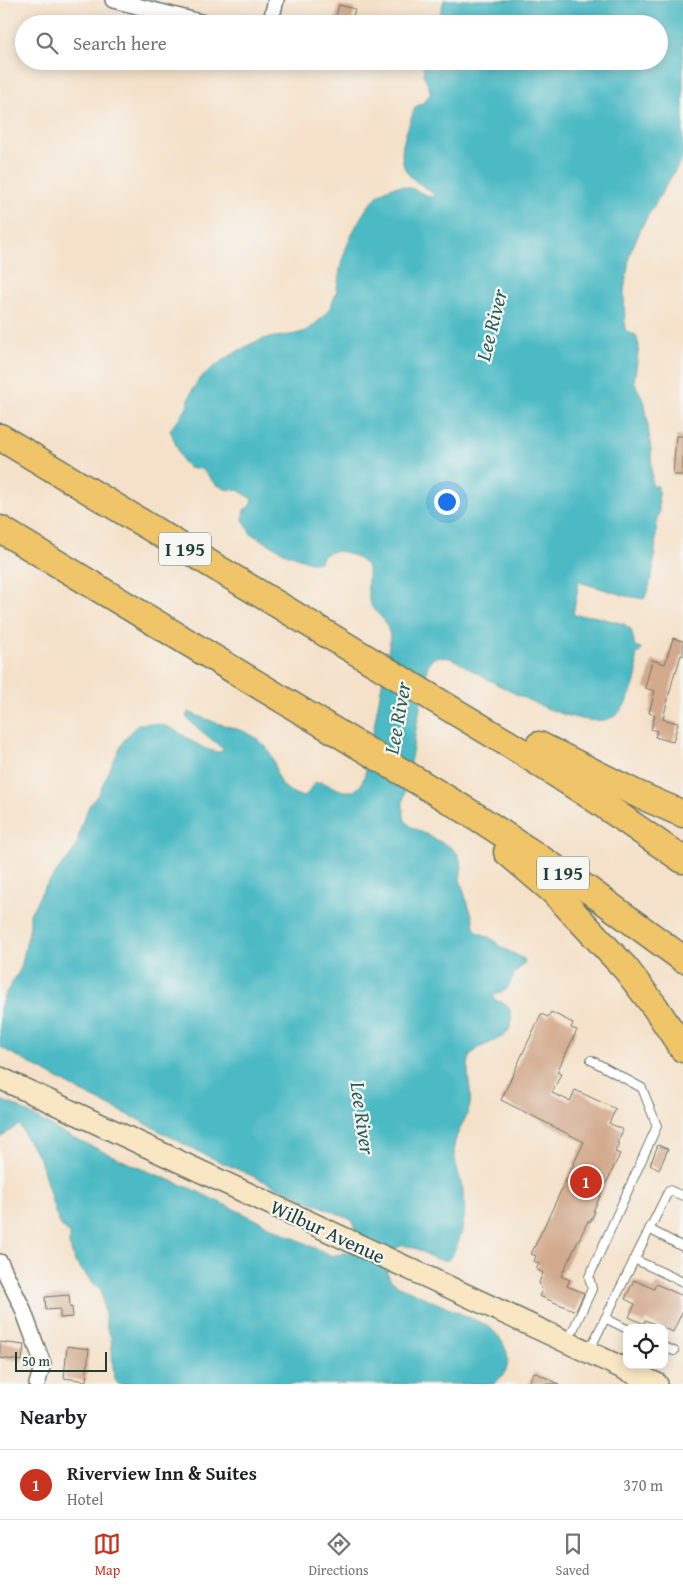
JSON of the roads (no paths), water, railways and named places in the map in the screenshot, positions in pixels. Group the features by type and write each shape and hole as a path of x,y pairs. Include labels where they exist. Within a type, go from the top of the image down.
{"highway":[{"name":"I 195","path":"0,437 590,796 683,860"},
{"name":"I 195","path":"0,530 429,788 582,886 683,960"},
{"path":"438,702 512,732 635,793 683,814"},
{"path":"429,788 554,892 631,975 683,1049"}],"main road":[{"name":"Wilbur Avenue","path":"0,1078 657,1384"}],"street":[{"path":"112,0 172,15"},
{"path":"272,15 276,0"},
{"path":"0,1262 22,1307 43,1364 37,1384"}],"lane":[{"path":"567,1343 592,1289 589,1277 657,1126 642,1088 591,1060"},
{"path":"588,1353 669,1190 683,1196"},
{"path":"649,1229 683,1246"},
{"path":"634,1259 683,1282"},
{"path":"605,1318 623,1327"},
{"path":"668,1349 674,1351"}],"water":[{"name":"Lee River","path":"444,0 683,0 683,157 643,224 630,253 624,291 625,329 629,333 636,335 639,346 634,382 645,403 651,450 652,486 658,486 659,513 653,570 644,599 579,582 573,615 593,616 624,624 631,629 635,646 641,648 641,651 636,655 637,670 632,690 621,710 611,718 595,721 576,718 554,711 508,690 453,659 434,658 427,668 403,802 405,820 410,826 450,847 458,854 462,867 460,879 476,931 494,940 499,946 524,959 525,962 515,973 507,989 493,996 495,1000 509,1008 511,1014 510,1027 504,1036 481,1047 470,1055 468,1070 471,1096 470,1105 456,1137 454,1148 464,1198 463,1226 457,1245 448,1260 437,1259 408,1246 398,1247 394,1249 389,1257 387,1272 390,1279 399,1286 486,1325 501,1339 507,1352 507,1365 504,1374 494,1384 118,1384 114,1378 111,1337 107,1329 101,1290 75,1262 69,1244 70,1234 61,1226 55,1212 40,1159 22,1129 18,1125 0,1138 0,1100 16,1106 63,1133 137,1167 190,1188 332,1256 349,1252 358,1233 352,1220 203,1154 89,1096 0,1047 0,1008 4,996 21,968 30,926 30,914 44,888 76,848 82,823 89,806 99,793 124,740 138,724 162,725 177,731 198,745 221,752 223,749 186,717 188,712 249,734 266,747 271,755 277,776 284,787 303,797 309,792 314,783 321,782 343,791 354,791 361,785 365,774 390,641 386,625 370,603 368,567 352,555 340,551 334,551 322,556 320,562 310,562 286,553 251,534 243,519 244,510 251,505 252,499 238,490 225,489 214,483 201,469 189,468 183,462 170,430 184,412 196,384 215,366 231,355 262,339 294,334 309,329 323,316 333,302 342,260 350,240 361,217 376,197 393,187 403,186 432,197 434,194 409,175 402,159 406,133 415,107 423,103 431,93 424,70 668,70 668,15 440,15"}],"place":[{"name":"Riverview Inn & Suites","path":"586,1182"}]}
